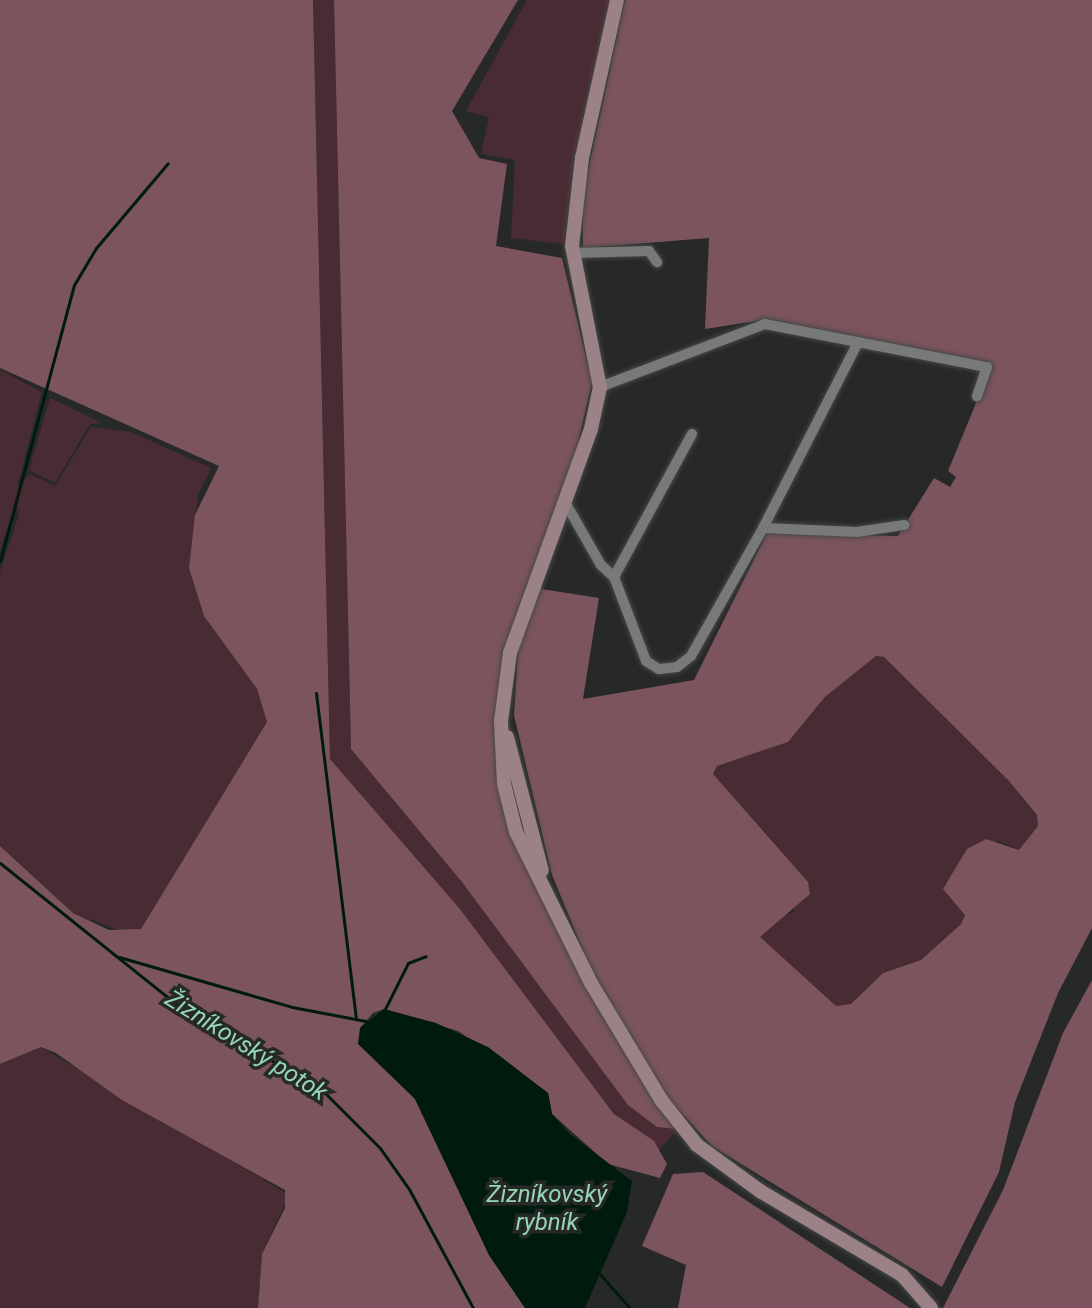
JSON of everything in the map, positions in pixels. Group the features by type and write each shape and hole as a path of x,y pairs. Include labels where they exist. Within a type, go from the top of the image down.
{"street":[{"path":"617,0 582,158 572,253 600,387 565,502 510,653 501,721 547,893 599,996 662,1101 697,1145 760,1191 902,1275 931,1308"},
{"path":"572,253 649,251 657,262"},
{"path":"600,387 748,326 858,342 987,367 977,396"},
{"path":"565,502 601,565 614,577 646,661 659,669 677,667 691,656 763,528 858,342"},
{"path":"614,577 692,434"},
{"path":"763,528 857,532 904,525"}],"shaded area":[{"path":"0,0 313,0 330,759 459,908 614,1114 654,1141 667,1164 660,1178 608,1164 552,1114 548,1093 458,1031 384,1009 373,1013 360,1028 368,1048 415,1099 489,1255 525,1308 258,1308 262,1254 285,1208 285,1190 122,1100 56,1053 41,1047 0,1064 0,846 73,913 109,930 141,929 267,722 257,689 204,616 189,568 195,515 219,466 0,368"},
{"path":"313,0 334,0 351,749 678,1129 659,1150 615,1114 330,759"},
{"path":"334,0 518,0 452,111 479,158 507,164 496,246 562,258 592,382 576,451 504,652 513,833 678,1129 657,1127 628,1105 462,882 351,749"},
{"path":"527,0 611,0 563,244 511,238 515,160 481,154 489,117 466,111"},
{"path":"625,0 1092,0 1092,928 1058,993 1015,1102 999,1172 942,1287 712,1146 667,1097 591,969 552,875 514,715 518,652 535,588 599,598 583,699 694,680 767,533 898,536 934,478 950,487 956,477 948,471 988,374 984,363 769,319 705,329 709,238 583,248 582,199","holes":["876,656 884,657 1009,781 1037,815 1038,826 1019,850 986,839 967,849 943,889 965,915 961,924 921,960 883,973 851,1004 836,1006 760,937 810,894 808,882 713,774 717,766 788,742 825,697"]},
{"path":"0,370 42,392 17,487 30,474 55,486 91,427 131,432 211,468 198,495 189,568 204,616 257,689 267,722 141,929 129,934 73,913 0,846 0,572 19,514 16,503 0,550"},
{"path":"50,398 102,423 90,424 55,483 29,470"},
{"path":"876,656 884,657 1009,781 1037,815 1038,826 1019,850 998,841 944,885 965,915 961,924 921,960 883,973 851,1004 836,1006 759,937 775,919 792,913 808,882 713,774 717,766 788,742 825,697"},
{"path":"1092,980 1092,1308 943,1308 1003,1190 1063,1033"},
{"path":"41,1047 289,1195 262,1254 258,1308 0,1308 0,1064"},
{"path":"703,1172 910,1308 678,1308 686,1265 642,1246 673,1174"}],"water":[{"name":"Žizníkovský rybník","path":"384,1009 436,1023 488,1047 548,1093 552,1114 570,1134 632,1181 627,1212 585,1308 525,1308 489,1255 415,1099 358,1044 360,1028"}],"waterway":[{"path":"0,561 74,285 96,248 168,163"},
{"path":"316,693 356,1017"},
{"name":"Žizníkovský potok","path":"0,863 191,1016 318,1086 380,1148 409,1189 473,1308"},
{"path":"385,1009 408,963 426,956"},
{"path":"119,957 292,1007 366,1021"},
{"path":"598,1272 630,1308"}]}
